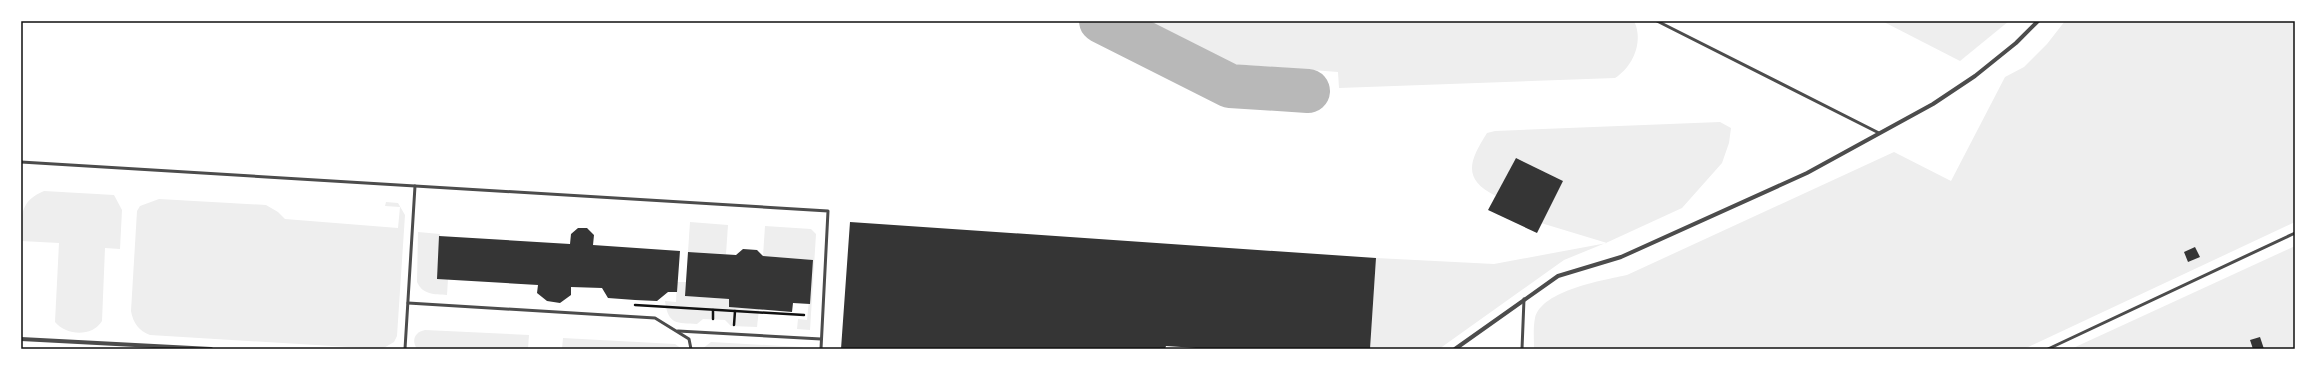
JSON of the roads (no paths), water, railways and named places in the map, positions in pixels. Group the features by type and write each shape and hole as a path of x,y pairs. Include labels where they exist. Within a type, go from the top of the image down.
{"street":[{"path":"1455,349 1558,276 1621,258 1807,173 1933,104 1975,76 2016,44 2038,21"},
{"path":"21,339 211,349"}],"lane":[{"path":"1657,21 1879,134"},
{"path":"21,162 828,211 821,349"},
{"path":"405,349 415,186"},
{"path":"2048,349 2295,233"},
{"path":"1522,349 1524,299"},
{"path":"408,303 655,318 678,331 688,339 691,349"},
{"path":"678,331 821,339"}]}
